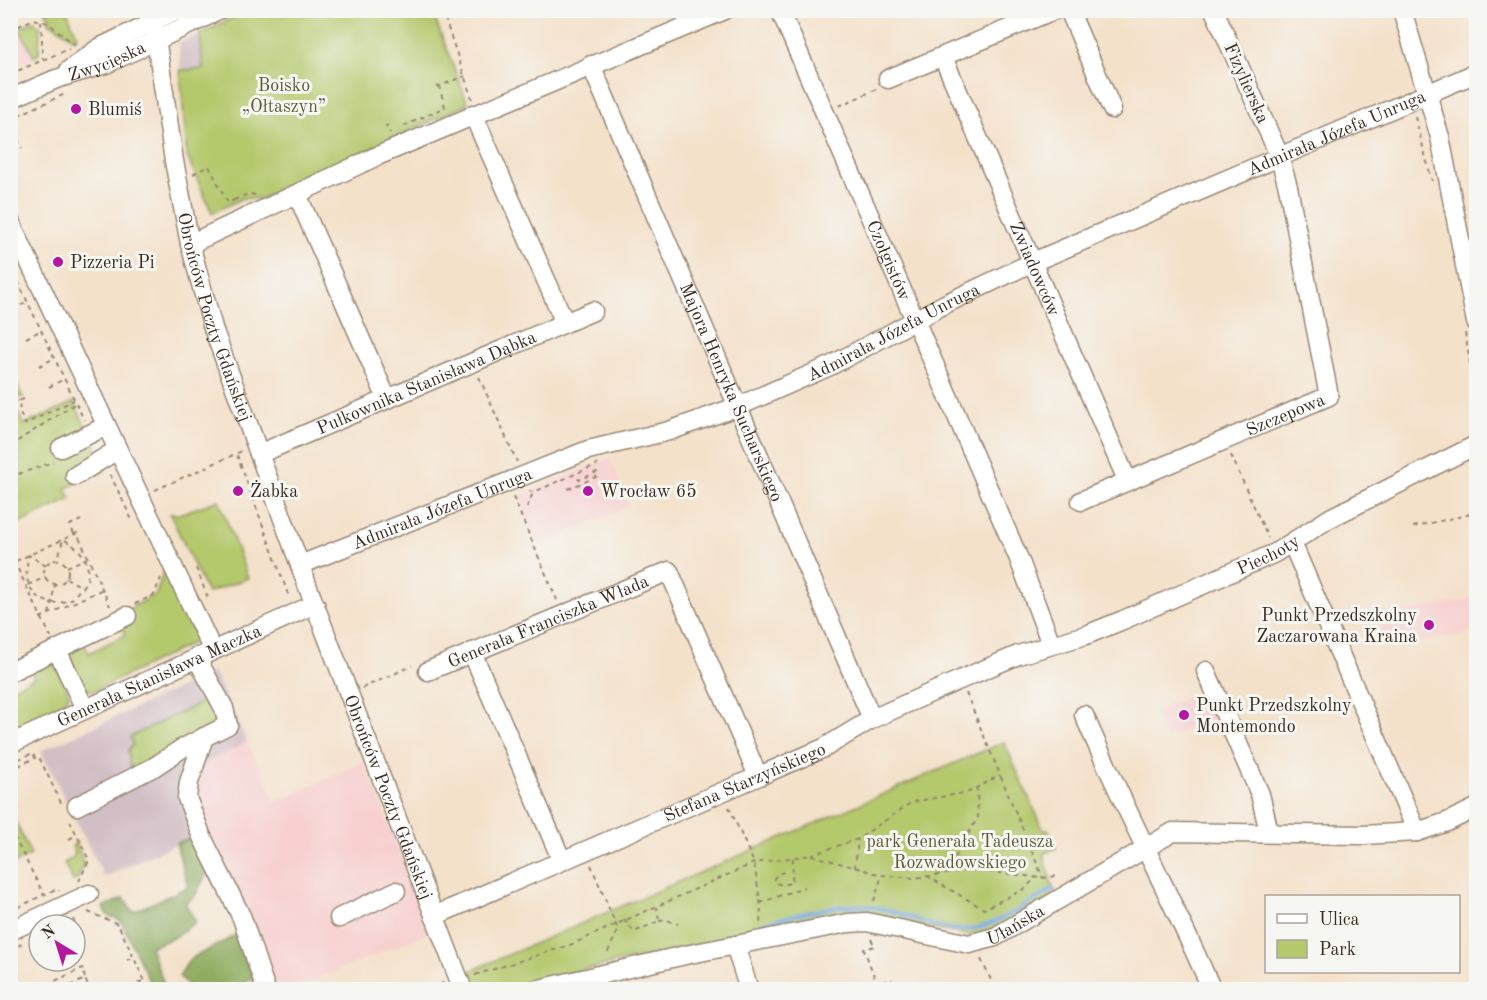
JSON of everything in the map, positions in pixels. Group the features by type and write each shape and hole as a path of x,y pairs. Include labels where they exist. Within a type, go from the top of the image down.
{"street":[{"name":"Zwycięska","path":"56,79 99,48 153,15 177,10"},
{"name":"Zwycięska","path":"10,99 56,79 106,64 220,10"},
{"path":"190,244 473,114 724,10"},
{"name":"Czołgistów","path":"780,10 1019,559 1051,644"},
{"path":"887,82 1054,10"},
{"path":"1069,10 1112,108"},
{"name":"Fizylierska","path":"1214,10 1279,156"},
{"path":"1402,10 1429,93 1454,200 1476,322"},
{"name":"Obrońców Poczty Gdańskiej","path":"153,15 190,244 213,328 300,565 311,606 349,694 434,916 457,985"},
{"name":"Zwiadowców","path":"943,57 1127,480"},
{"name":"Majora Henryka Sucharskiego","path":"591,65 872,719"},
{"name":"Admirała Józefa Unruga","path":"300,565 588,450 669,431 739,406 830,366 1033,262 1476,73"},
{"path":"473,114 565,323"},
{"name":"Szczepowa","path":"1081,501 1329,396 1288,187 1279,156"},
{"path":"297,194 387,399"},
{"path":"10,221 16,250 204,653 228,725 70,812"},
{"name":"Pułkownika Stanisława Dąbka","path":"259,454 593,311"},
{"path":"61,455 98,430"},
{"name":"Piechoty","path":"1051,644 1086,635 1123,620 1275,553 1330,518 1476,445"},
{"path":"75,476 110,454"},
{"path":"1292,543 1417,832"},
{"name":"Generała Franciszka Włada","path":"424,667 564,615 669,571 758,776"},
{"name":"Generała Stanisława Maczka","path":"10,744 204,653 311,606"},
{"path":"10,672 57,650 130,610"},
{"name":"Stefana Starzyńskiego","path":"434,916 824,748 872,719 960,679 1051,644"},
{"path":"57,650 85,709"},
{"path":"472,651 562,861"},
{"path":"1206,671 1260,794 1269,832"},
{"path":"1084,716 1129,818 1147,847 1212,990"},
{"path":"204,737 189,782 187,798 202,837 242,918 266,990"},
{"name":"Ułańska","path":"535,990 599,979 801,930 867,922 949,942 981,942 995,937 1068,897 1173,832 1363,835 1417,832 1448,822 1476,808"},
{"path":"339,918 396,891"},
{"path":"10,931 86,901"},
{"path":"735,945 749,990"}],"path":[{"path":"442,10 465,76 473,114"},
{"path":"10,30 34,19 42,21 76,46"},
{"path":"42,21 43,61"},
{"path":"445,107 438,86 465,76"},
{"path":"824,112 887,82"},
{"path":"388,125 386,126 390,133"},
{"path":"10,141 17,138 22,148"},
{"path":"193,174 209,166 228,203 248,194 262,195"},
{"path":"234,200 243,219"},
{"path":"10,265 75,401 98,430"},
{"path":"13,309 28,302"},
{"path":"26,338 42,330"},
{"path":"39,366 55,358"},
{"path":"472,363 519,467"},
{"path":"49,387 64,379"},
{"path":"10,396 19,401"},
{"path":"19,401 24,399"},
{"path":"19,401 20,413 25,424 75,401"},
{"path":"10,446 75,401"},
{"path":"1224,440 1275,553"},
{"path":"110,454 136,528"},
{"path":"236,454 288,594 293,598 284,603"},
{"path":"10,477 61,455"},
{"path":"519,488 533,492 576,475 603,461"},
{"path":"564,480 568,488 598,476 597,472 579,480 576,475"},
{"path":"154,490 159,488"},
{"path":"510,490 564,615"},
{"path":"527,507 533,492"},
{"path":"1413,527 1476,513"},
{"path":"74,534 70,525 81,520"},
{"path":"16,561 77,532 110,606"},
{"path":"29,555 25,569 26,586 39,598 51,603 71,602 84,588 88,575 87,558 63,539"},
{"path":"58,560 63,539"},
{"path":"10,553 16,561 14,561 40,618 57,650"},
{"path":"29,555 46,566"},
{"path":"67,567 87,558"},
{"path":"46,566 58,560"},
{"path":"58,560 67,567"},
{"path":"46,566 46,577"},
{"path":"66,578 67,567"},
{"path":"196,568 198,578"},
{"path":"130,610 154,595 164,570"},
{"path":"26,586 46,577"},
{"path":"46,577 55,583"},
{"path":"66,578 84,588"},
{"path":"55,583 66,578"},
{"path":"49,614 55,583"},
{"path":"286,587 291,590"},
{"path":"40,618 103,589"},
{"path":"349,694 424,667"},
{"path":"960,679 1043,878"},
{"path":"10,763 33,753 35,758"},
{"path":"10,770 39,757 70,812 76,835 89,861 78,884 86,901 118,924 149,990"},
{"path":"457,985 484,973 570,945 754,863 811,855 858,838 912,802 969,792 1000,775"},
{"path":"946,873 978,817 977,788"},
{"path":"723,792 754,863 762,939"},
{"path":"10,829 27,857 44,895"},
{"path":"69,839 76,835"},
{"path":"855,868 858,838"},
{"path":"10,848 18,845"},
{"path":"585,851 618,930 602,965 599,979"},
{"path":"811,855 882,875 927,876 974,870 1043,878 1057,876"},
{"path":"784,872 777,874 774,879 776,883 784,885 792,882 794,857"},
{"path":"873,901 882,875"},
{"path":"927,876 984,909 1026,888 1036,877"},
{"path":"760,903 804,887"},
{"path":"77,913 86,901"},
{"path":"657,907 659,921"},
{"path":"624,920 634,932 659,921 667,920 678,924"},
{"path":"867,922 867,929 875,946 864,949 877,984 892,979"},
{"path":"972,957 987,953"},
{"path":"978,990 987,987 991,980 979,955"},
{"path":"127,960 134,957"},
{"path":"43,990 42,987 83,968 90,990"},
{"path":"457,985 484,973"},
{"path":"62,990 85,979"},
{"path":"138,983 145,980"},
{"path":"1061,990 1074,985"}],"shaded area":[{"path":"11,24 19,28 34,57 11,68"},
{"path":"200,34 203,69 181,71 179,43"},
{"path":"610,458 629,506 537,545 517,496"},
{"name":"Punkt Przedszkolny Zaczarowana Kraina","path":"1476,598 1476,631 1387,649 1380,618"},
{"path":"214,672 247,742 203,764 194,790 206,830 104,877 41,751"},
{"name":"Punkt Przedszkolny Montemondo","path":"1199,692 1205,696 1215,718 1165,739 1154,711"},
{"path":"247,742 276,802 364,761 430,932 292,989 277,989 194,804 194,790 203,764"}],"green space":[{"name":"Boisko „Ołtaszyn”","path":"249,10 432,11 468,104 261,199 243,198 212,213 187,156 180,70 203,69 200,34"},
{"path":"45,11 67,11 77,36 73,38 49,22 49,16"},
{"path":"34,21 40,26 39,54 34,57 19,28"},
{"path":"10,371 23,397 14,398 12,402 24,425 74,402 106,470 66,488 71,499 11,527"},
{"path":"219,500 248,578 207,593 170,514 176,515"},
{"path":"166,564 199,636 195,642 94,691 82,688 69,653 84,644 89,653 125,635 121,625 125,611 156,594"},
{"path":"51,662 56,665 69,694 66,700 53,711 11,730 10,689 34,678 30,669"},
{"path":"212,697 216,711 214,724 144,765 130,767 128,750 133,744 130,737"},
{"name":"park Generała Tadeusza Rozwadowskiego","path":"1004,742 1044,831 1048,829 1056,848 1043,854 1057,895 1004,925 973,936 852,915 794,924 578,971 523,986 473,989 466,973"},
{"path":"16,823 31,855 11,865 11,826"},
{"path":"191,838 209,869 195,896 185,903 196,922 173,938 150,947 166,989 153,989 121,921 107,915 103,907 124,898 133,912 188,887 176,843"},
{"path":"76,842 84,864 77,880 73,881 64,863 73,858 75,852 72,847"},
{"path":"242,932 258,974 235,990 191,989 179,976 190,959"}],"waterway":[{"path":"763,923 826,909 863,906 876,907 944,928 971,929 1003,918 1053,889"}],"place":[{"name":"Blumiś","path":"76,109"},
{"name":"Pizzeria Pi","path":"58,262"},
{"name":"Żabka","path":"238,491"},
{"name":"Wrocław 65","path":"588,491"},
{"name":"Punkt Przedszkolny Zaczarowana Kraina","path":"1429,625"},
{"name":"Punkt Przedszkolny Montemondo","path":"1184,715"}]}
